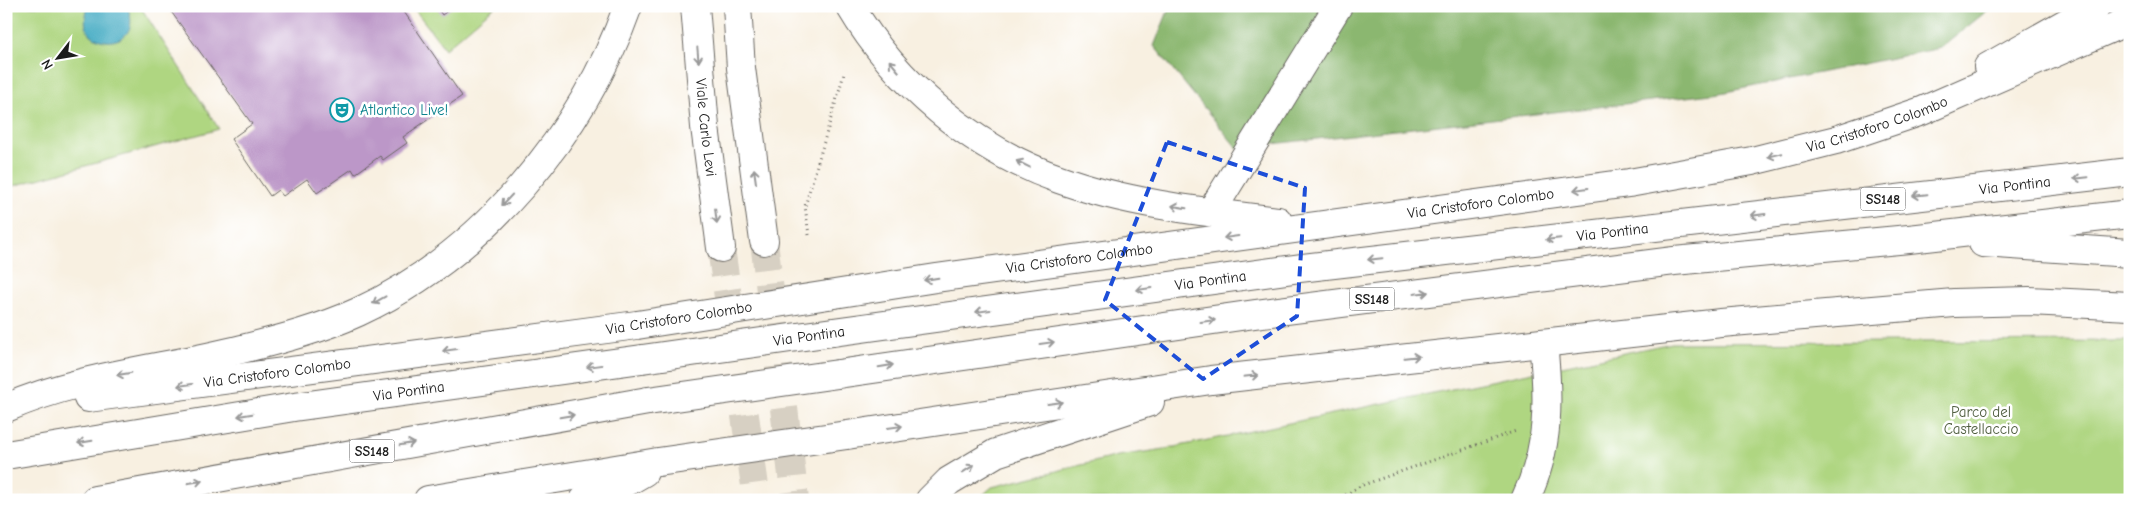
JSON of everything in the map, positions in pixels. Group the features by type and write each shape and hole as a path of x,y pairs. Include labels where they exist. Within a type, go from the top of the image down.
{"main road":[{"path":"6,409 58,387 183,363 296,335 360,311 406,284 443,260 476,232 539,164 594,84 619,31 628,6"},
{"name":"Viale Carlo Levi","path":"695,6 702,99 721,248"},
{"path":"737,6 741,68 764,242"},
{"path":"850,6 870,36 906,80 937,108 1001,152 1044,173 1087,188 1117,195 1211,212 1314,226"},
{"path":"1211,212 1338,6"},
{"path":"1922,111 1976,75 2096,6"},
{"name":"Via Cristoforo Colombo","path":"6,409 637,325 828,295 1629,183 1752,161 1836,140 1922,111 2130,20"},
{"name":"Via Pontina","path":"294,407 1301,268 2130,172"},
{"name":"SS148","path":"95,500 132,496 648,401 1313,307 1674,261 1909,239 2130,214"},
{"path":"1909,239 2130,253"},
{"path":"428,500 658,462 1212,380 1740,321 1954,303 2029,301 2130,306"},
{"path":"294,407 637,325"},
{"path":"1525,500 1541,458 1548,419 1548,392 1543,343"},
{"path":"930,500 949,481 996,453 1212,380"},
{"name":"SS148","path":"6,455 294,407"},
{"path":"584,500 618,487 658,462"}],"path":[{"path":"809,235 805,206 844,74"},
{"path":"1337,500 1360,486 1548,419"}],"highlighted area":[{"path":"1167,142 1305,188 1297,316 1203,379 1105,300"}],"green space":[{"path":"6,6 140,6 219,129 6,188"},
{"path":"412,6 495,6 445,49"},
{"path":"1170,6 1993,6 1941,48 1721,93 1237,148 1154,46"},
{"name":"Parco del Castellaccio","path":"2130,341 2130,500 977,500 992,487 1118,456 1165,449 1672,343"}],"water":[{"path":"89,6 127,6 131,22 127,33 119,39 108,41 97,39 89,32 85,21"}],"building":[{"name":"Atlantico Live!","path":"167,6 400,6 462,96 403,137 407,143 383,160 380,156 355,174 352,169 317,193 307,179 283,196 278,190 270,196 231,139 252,124"},
{"path":"436,6 454,6 442,15"}],"tunnel":[{"path":"764,241 795,500"},
{"path":"721,248 757,500"}],"place":[{"name":"Atlantico Live!","path":"342,110"}]}
